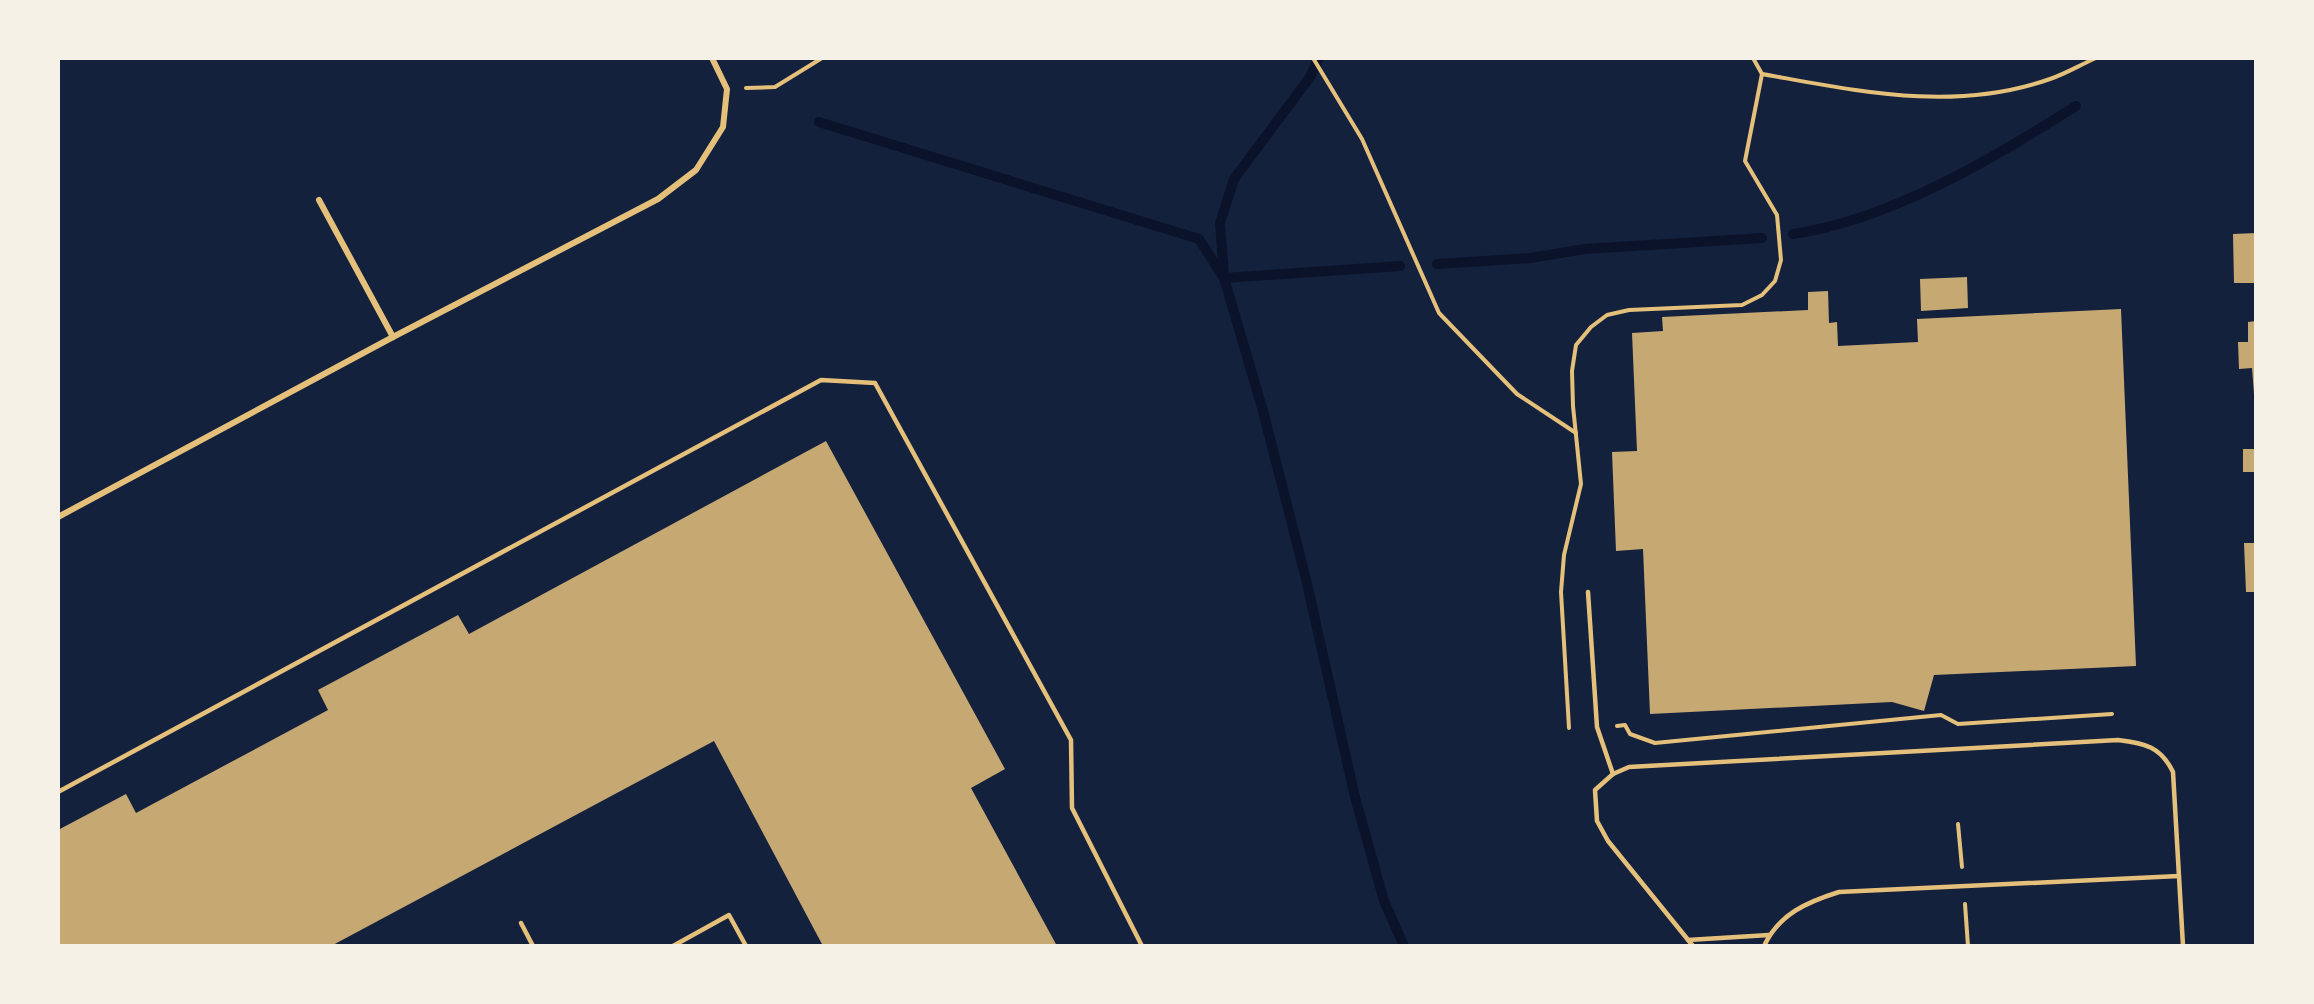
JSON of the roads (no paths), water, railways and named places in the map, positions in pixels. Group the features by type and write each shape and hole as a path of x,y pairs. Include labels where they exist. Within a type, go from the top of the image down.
{"street":[{"path":"58,507 61,516 393,337 658,199 696,170 723,127 727,89 712,58"},
{"path":"319,200 393,337"}],"lane":[{"path":"58,792 821,380 875,383 1071,740 1072,808 1142,945"},
{"path":"1588,592 1597,727 1613,774"},
{"path":"1693,945 1608,841 1597,820 1595,790 1613,774 1629,767 2118,740 2138,742 2156,748 2166,759 2172,772 2183,945"},
{"path":"1764,945 1769,935 1786,915 1808,902 1839,892 2179,876"},
{"path":"673,945 729,915 746,945"},
{"path":"521,923 533,945"},
{"path":"1688,940 1769,935"}],"waterway":[{"path":"1319,58 1310,77 1234,179 1220,223 1224,278 1400,266"},
{"path":"1793,234 1830,227 1904,201 1976,166 2076,106"},
{"path":"819,122 1199,239 1224,278 1263,411 1305,575 1355,797 1384,901 1404,946"},
{"path":"1437,264 1530,258 1585,249 1762,238"}]}
